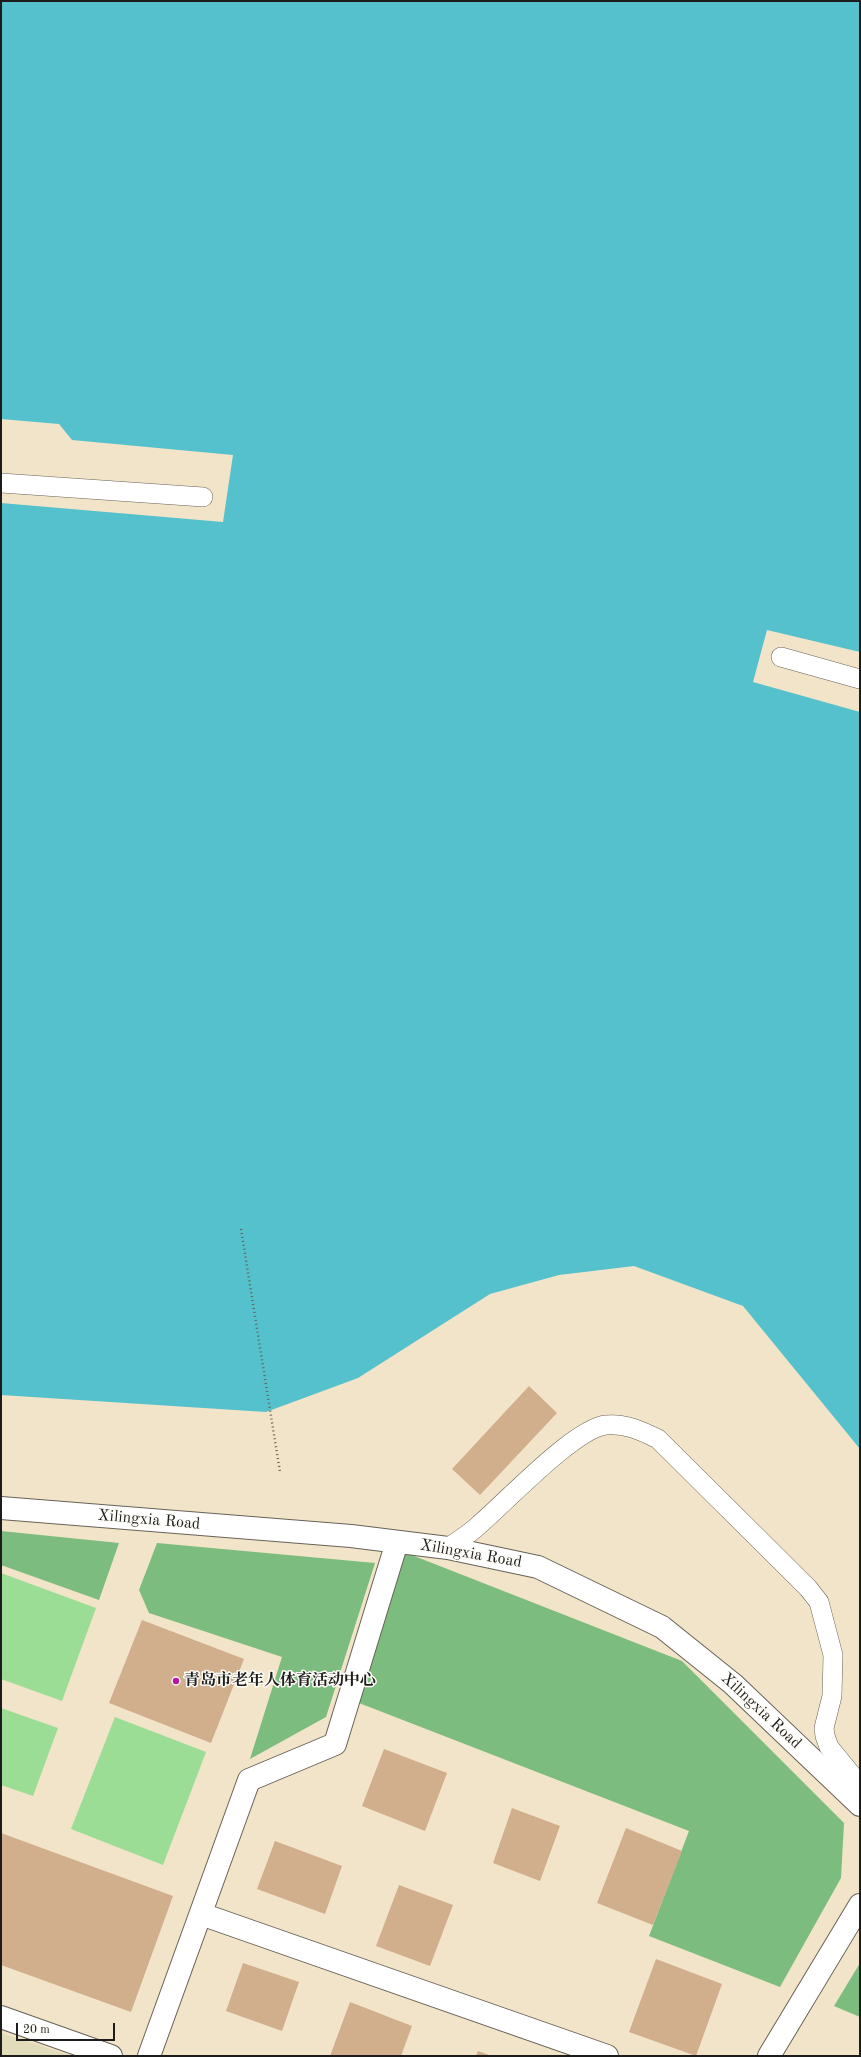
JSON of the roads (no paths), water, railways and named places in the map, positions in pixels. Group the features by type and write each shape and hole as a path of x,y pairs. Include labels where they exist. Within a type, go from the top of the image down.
{"street":[{"name":"Xilingxia Road","path":"1,1508 397,1542 448,1548 538,1567 662,1628 733,1684 860,1805"},
{"path":"149,2056 249,1780 335,1744 397,1542"},
{"path":"768,2056 860,1905"},
{"path":"201,1914 606,2056"},
{"path":"1,2017 111,2056"}],"lane":[{"path":"1,483 203,497"},
{"path":"781,657 860,679"},
{"path":"448,1548 479,1526 547,1463 581,1435 606,1425 634,1427 658,1439 808,1588 819,1602 833,1655 832,1696 824,1736 828,1747 860,1785"}],"water":[{"path":"1,1 860,1 860,1449 743,1306 634,1266 559,1275 490,1294 358,1378 266,1412 1,1395 1,503 223,522 233,455 72,440 59,424 1,419"}],"place":[{"name":"青岛市老年人体育活动中心","path":"176,1681"}]}
